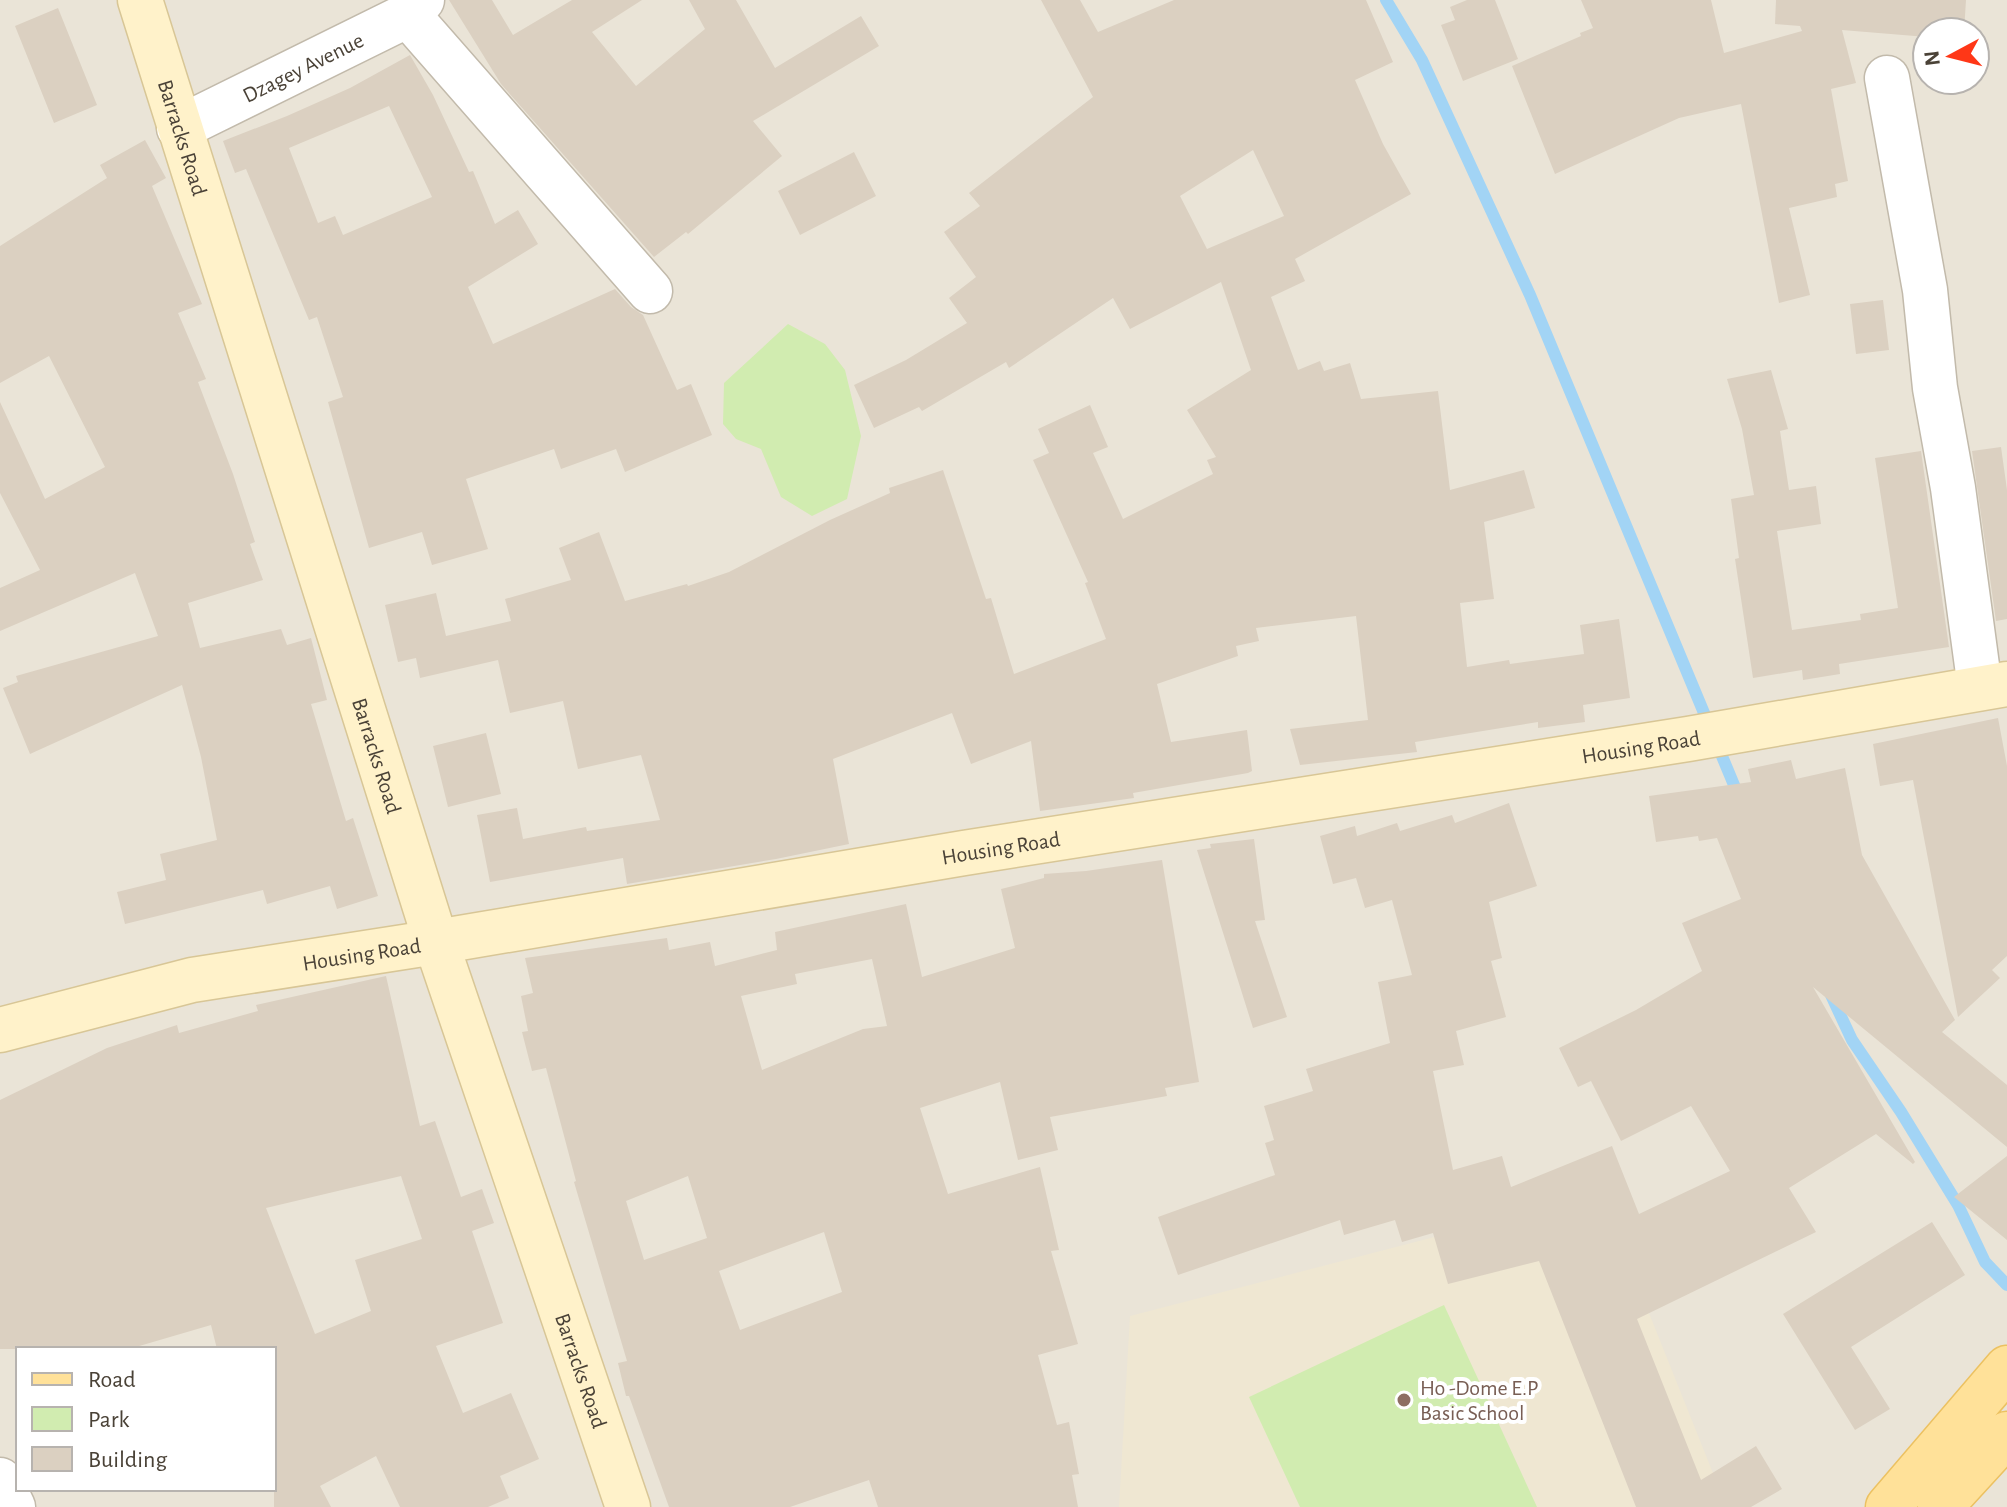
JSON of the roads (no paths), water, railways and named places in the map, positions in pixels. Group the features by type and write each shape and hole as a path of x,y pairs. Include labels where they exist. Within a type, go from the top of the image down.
{"main road":[{"path":"1888,1507 2007,1368"},
{"path":"1940,1507 2007,1434"}],"street":[{"name":"Barracks Road","path":"140,0 436,942 628,1507"},
{"name":"Dzagey Avenue","path":"179,128 415,8"},
{"path":"415,8 650,291"},
{"path":"1887,78 1925,290 1935,388 1993,686"},
{"name":"Housing Road","path":"0,1030 192,980 964,853 1688,739 1993,686"},
{"path":"0,1480 13,1507"}],"waterway":[{"path":"1386,0 1422,60 1530,295 1739,797"},
{"path":"1831,995 1852,1040 1958,1205 1985,1262 2007,1285"}],"place":[{"name":"Ho -Dome E.P Basic School","path":"1404,1400"}]}
